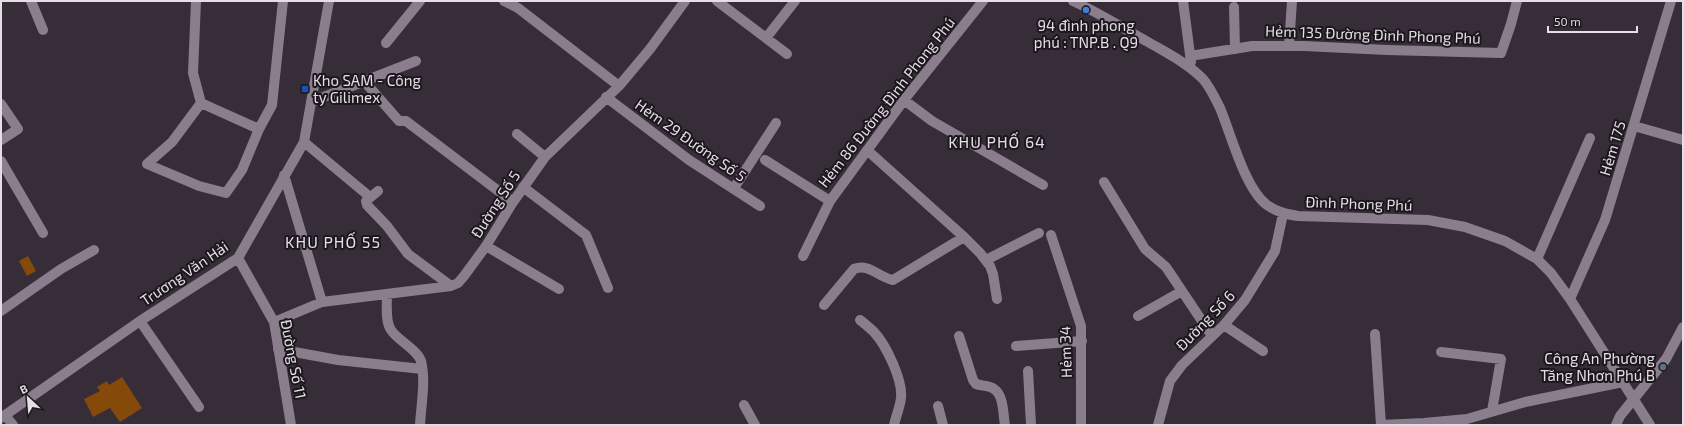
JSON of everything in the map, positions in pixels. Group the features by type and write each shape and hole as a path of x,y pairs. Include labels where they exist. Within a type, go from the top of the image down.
{"street":[{"path":"31,1 43,30"},
{"path":"196,1 193,72 201,104"},
{"path":"201,104 172,142 147,164 199,186 226,194 242,170 259,129 272,105 283,1"},
{"name":"Trương Văn Hải","path":"3,416 140,321 238,258 304,142 329,1"},
{"path":"386,43 420,1"},
{"path":"504,1 518,8 619,86"},
{"name":"Đường Số 5","path":"451,286 458,283 486,246 513,202 545,157 619,86 650,49 684,1"},
{"path":"717,1 787,54"},
{"path":"766,38 795,1"},
{"name":"Hẻm 86 Đường Đình Phong Phú","path":"765,160 830,201 904,100 983,1"},
{"name":"Đình Phong Phú","path":"1073,1 1100,14 1182,62 1204,81 1214,96 1227,124 1247,177 1256,193 1266,204 1283,214 1298,216 1428,220 1465,227 1505,241 1537,259 1551,273 1570,299 1650,425"},
{"path":"1183,1 1192,70"},
{"path":"1289,46 1292,1"},
{"name":"Hẻm 135 Đường Đình Phong Phú","path":"1190,56 1252,46 1501,53 1517,1"},
{"name":"Hẻm 175","path":"1570,299 1605,220 1671,1"},
{"path":"1234,7 1235,48"},
{"path":"312,102 416,61"},
{"path":"364,81 399,122 406,121 513,202"},
{"name":"Hẻm 29 Đường Số 5","path":"606,97 689,160 760,206"},
{"path":"904,100 932,121 1043,184"},
{"path":"1,104 18,129 1,140"},
{"path":"201,104 259,129"},
{"path":"734,188 776,123"},
{"path":"1634,126 1683,140"},
{"path":"517,134 545,157"},
{"path":"1537,259 1590,138"},
{"path":"304,142 374,194 366,203 387,226 408,254 451,286"},
{"path":"867,150 964,237 986,260 993,274 997,300"},
{"path":"1,161 44,233"},
{"path":"284,175 322,302"},
{"path":"1104,182 1145,249 1166,267 1212,336"},
{"path":"523,187 586,235 608,288"},
{"path":"803,256 830,201"},
{"name":"Đường Số 6","path":"1158,425 1170,381 1182,365 1224,325 1245,300 1275,251 1283,214"},
{"path":"986,260 1039,233"},
{"name":"Hẻm 34","path":"1051,235 1082,326 1082,425"},
{"path":"824,306 854,269 861,266 867,267 887,279 892,280 964,237"},
{"path":"486,246 559,289"},
{"path":"1,311 61,269 94,250"},
{"name":"Đường Số 11","path":"238,258 274,322 291,425"},
{"path":"274,322 322,302 451,286"},
{"path":"1138,316 1182,291"},
{"path":"387,294 388,317 391,331 420,359 423,378 420,425"},
{"path":"860,320 874,332 883,344 893,365 900,386 901,397 895,421"},
{"path":"140,321 199,407"},
{"path":"1224,325 1263,351"},
{"path":"1616,425 1620,416 1666,359 1683,327"},
{"path":"1375,334 1381,425 1467,419 1525,402 1623,382"},
{"path":"959,336 972,380 976,384 990,387 997,392 1000,398 1005,425"},
{"path":"1016,346 1082,341"},
{"path":"278,349 338,360 422,368"},
{"path":"1441,352 1501,359 1492,411"},
{"path":"1028,371 1031,425"},
{"path":"744,405 755,425"},
{"path":"938,406 943,425"},
{"path":"3,416 13,425"}],"building":[{"path":"28,256 36,271 27,276 19,261"},
{"path":"122,377 142,408 120,422 110,408 93,417 84,399 100,391 97,387 107,381 109,385"}],"place":[{"name":"94 đình phong phú : TNP.B . Q9","path":"1086,10"},
{"name":"Kho SAM - Công ty Gilimex","path":"305,89"},
{"name":"Công An Phường Tăng Nhơn Phú B","path":"1663,367"}],"district":[{"name":"KHU PHỐ 64","path":"997,141"},
{"name":"KHU PHỐ 55","path":"333,241"}]}
